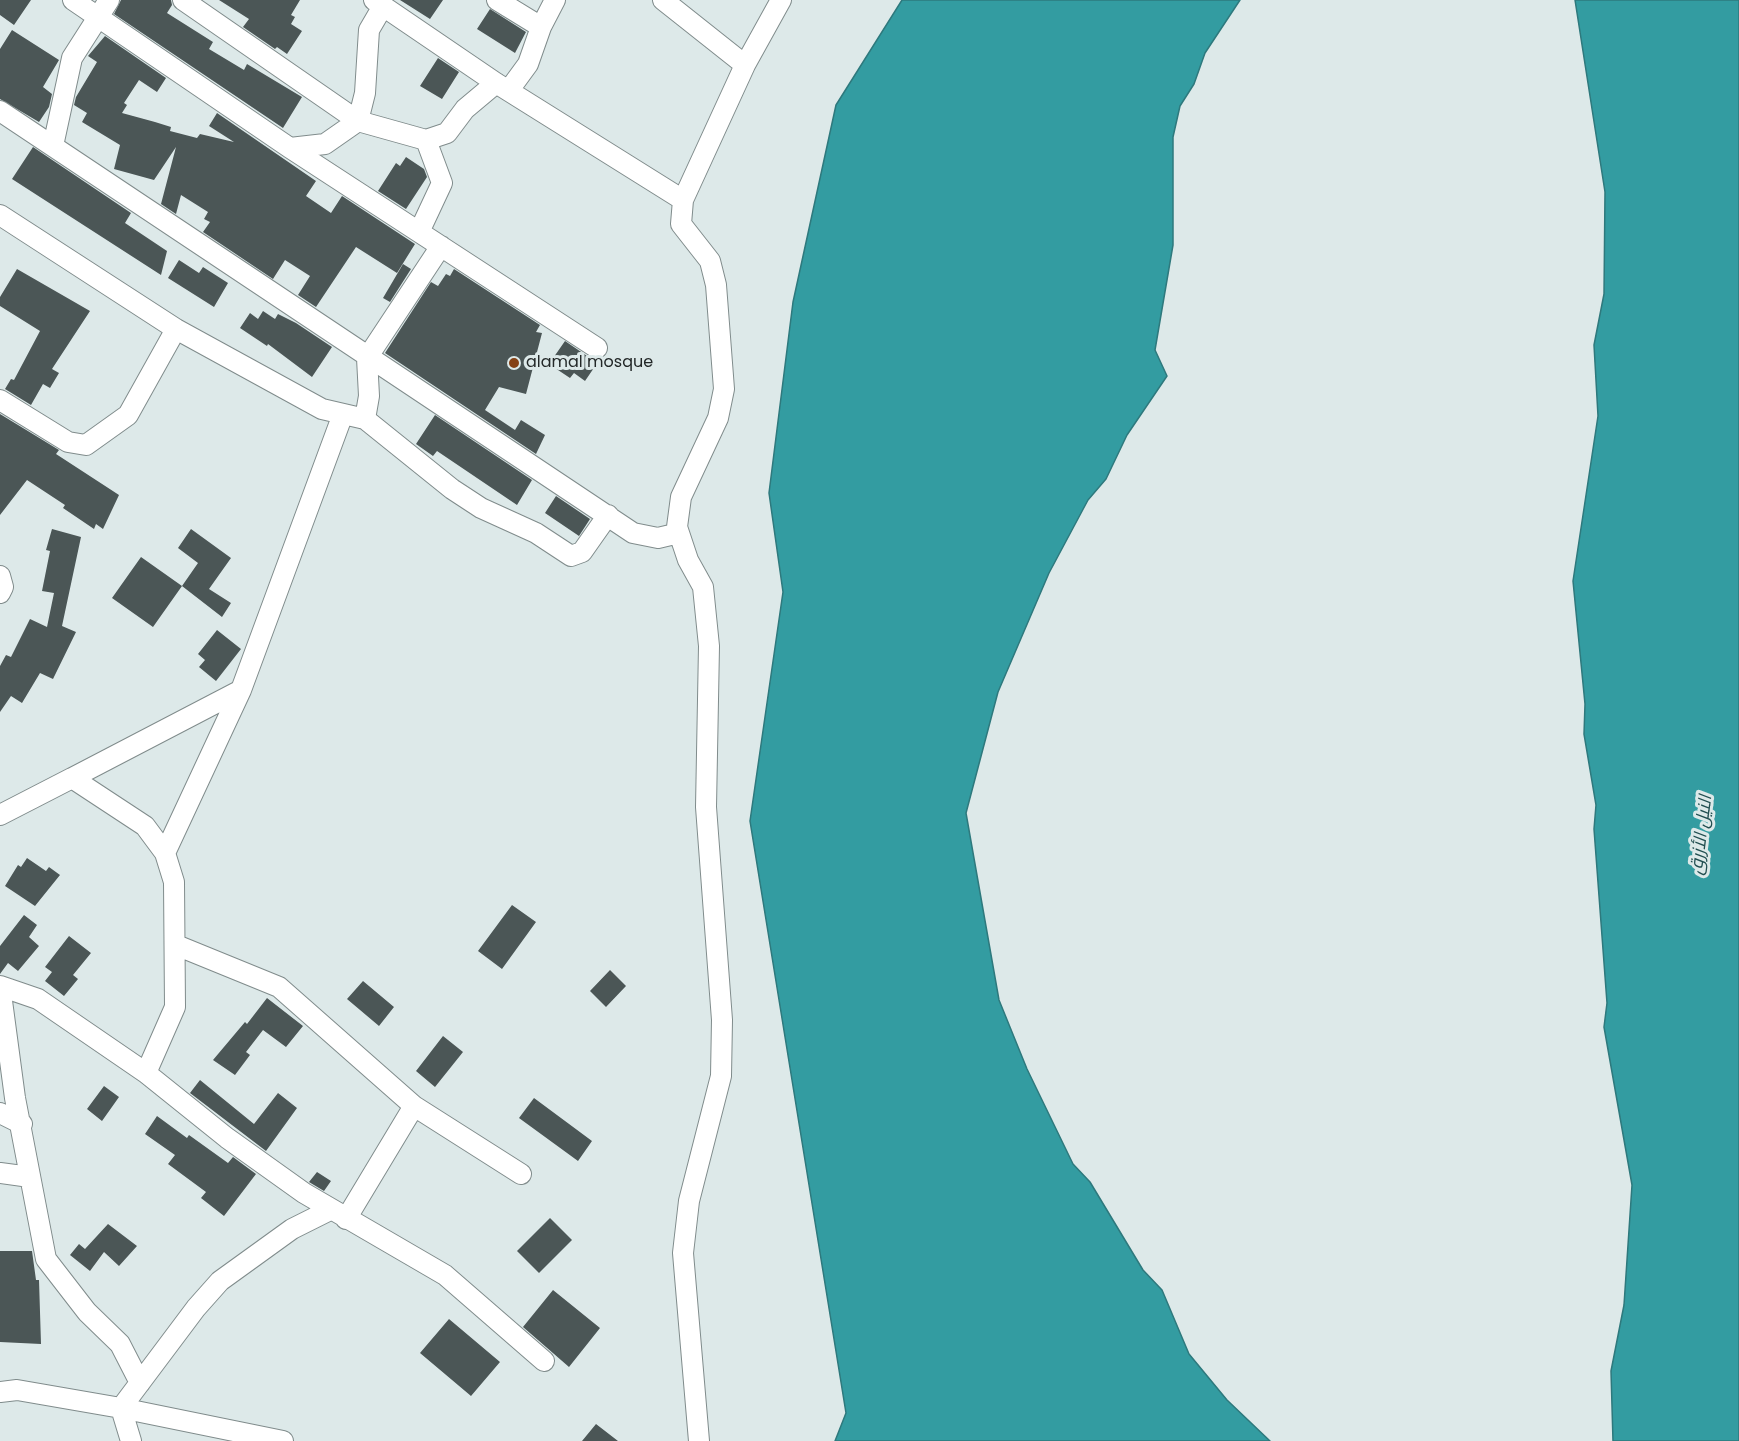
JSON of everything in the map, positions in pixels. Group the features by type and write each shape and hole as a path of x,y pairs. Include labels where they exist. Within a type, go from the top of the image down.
{"street":[{"path":"73,0 290,148 420,230 597,348"},
{"path":"53,146 72,58 109,0"},
{"path":"183,0 358,121 426,140 447,133 465,109 503,86 528,64 541,27 555,0"},
{"path":"497,0 541,27"},
{"path":"663,0 745,65"},
{"path":"699,1441 682,1253 689,1201 721,1076 722,1020 706,807 709,646 703,587 688,560 677,527 681,497 718,418 724,388 716,285 710,261 681,224 683,200 745,65 781,0"},
{"path":"290,148 325,144 358,121 365,93 369,30 378,3 503,86 683,200"},
{"path":"0,111 367,358 633,533 658,538 679,533"},
{"path":"420,230 442,183 426,140"},
{"path":"0,215 176,329 322,409 365,419 452,489 481,508 536,533 571,556 582,552 608,515"},
{"path":"365,419 369,396 367,358 441,246"},
{"path":"0,400 68,442 86,445 128,415 176,329"},
{"path":"165,853 241,690 343,414"},
{"path":"0,576 3,587 0,593"},
{"path":"0,815 241,690"},
{"path":"72,778 145,826 165,853 174,882 176,1007 146,1073"},
{"path":"176,945 279,987 414,1106 521,1174"},
{"path":"140,1383 120,1344 87,1312 46,1259 30,1177 0,986 38,999 146,1073 227,1138 338,1214 445,1275 544,1361"},
{"path":"121,1408 196,1308 220,1281 292,1229 338,1214 414,1106"},
{"path":"0,1113 22,1124"},
{"path":"0,1173 30,1177"},
{"path":"0,1392 17,1390 121,1408 283,1441"},
{"path":"121,1408 131,1441"}],"water":[{"path":"902,0 1240,0 1205,53 1194,84 1180,106 1173,137 1173,245 1155,350 1167,376 1127,435 1106,479 1088,500 1049,573 998,692 966,813 999,1000 1027,1069 1073,1164 1090,1182 1143,1270 1162,1290 1189,1354 1227,1400 1270,1441 835,1441 846,1413 750,821 783,592 769,493 793,302 836,105"},
{"name":"النيل الأزرق","path":"1575,0 1739,0 1739,1441 1613,1441 1611,1371 1624,1305 1632,1185 1604,1027 1607,1003 1594,829 1596,805 1584,734 1585,704 1573,581 1598,416 1594,345 1604,294 1605,192"}],"building":[{"path":"0,0 31,0 14,25 0,15"},
{"path":"121,0 171,0 172,5 167,13 213,42 209,49 244,70 247,64 302,97 283,128 114,14"},
{"path":"219,0 300,0 291,15 295,17 291,24 302,31 287,54 277,47 275,49 243,27 249,19"},
{"path":"400,0 443,0 430,19"},
{"path":"490,9 526,32 515,53 477,29"},
{"path":"12,30 59,60 43,87 52,94 49,107 39,122 0,99 0,49"},
{"path":"105,36 166,78 157,92 139,80 124,103 127,105 122,113 171,127 170,131 197,138 200,134 234,142 209,126 217,113 316,181 306,196 331,213 342,196 415,244 397,273 356,247 316,307 298,295 310,276 285,260 273,279 203,232 210,222 204,219 208,212 181,195 176,214 161,204 176,147 154,180 114,169 120,145 82,122 87,113 74,105 76,97 97,62 88,56"},
{"path":"438,58 459,72 442,99 420,86"},
{"path":"33,147 131,213 125,223 167,251 161,275 12,179"},
{"path":"406,157 424,169 427,177 406,209 378,191 396,163 400,166"},
{"path":"179,260 199,273 203,267 228,283 214,307 168,278"},
{"path":"403,264 411,269 390,302 383,298"},
{"path":"17,269 90,311 52,369 59,373 50,388 43,384 31,405 5,389 11,379 14,380 40,331 0,306 0,297"},
{"path":"454,269 540,325 536,332 542,333 526,394 499,387 485,410 515,430 521,420 545,435 536,454 385,353 431,282 438,286 446,274 450,276"},
{"path":"263,311 275,319 278,314 296,323 332,347 312,377 268,344 267,346 240,328 250,313 258,319"},
{"path":"565,341 590,358 600,359 585,381 574,373 570,378 549,364"},
{"path":"0,414 59,450 56,454 119,495 103,529 96,524 94,529 63,508 65,505 27,480 0,515"},
{"path":"435,415 532,480 517,505 437,451 433,456 416,444"},
{"path":"556,496 590,519 579,536 545,513"},
{"path":"52,529 81,537 62,626 76,632 53,679 40,673 22,703 11,696 0,712 0,666 6,655 11,657 30,619 47,627 54,593 42,591 50,551 46,550"},
{"path":"191,529 231,558 209,589 231,603 222,617 182,586 198,563 178,548"},
{"path":"141,557 182,586 153,627 112,598"},
{"path":"217,630 241,649 216,681 199,667 205,660 198,654"},
{"path":"27,858 46,871 49,867 60,875 35,906 5,886 18,865 21,867"},
{"path":"512,905 536,922 502,969 478,951"},
{"path":"24,915 37,925 29,937 39,946 18,971 8,963 0,974 0,946"},
{"path":"69,936 91,953 73,975 78,979 64,996 45,981 52,972 45,967"},
{"path":"610,970 626,986 606,1007 590,991"},
{"path":"363,981 394,1007 379,1026 347,999"},
{"path":"267,998 303,1026 286,1047 263,1030 246,1052 250,1055 235,1075 213,1060 245,1022 247,1024"},
{"path":"443,1036 463,1052 435,1087 416,1071"},
{"path":"200,1080 254,1124 278,1093 297,1108 266,1151 190,1093"},
{"path":"104,1086 119,1097 102,1121 87,1109"},
{"path":"534,1098 592,1141 578,1161 519,1118"},
{"path":"157,1116 187,1138 189,1135 228,1163 233,1157 256,1174 224,1216 201,1198 206,1192 168,1164 175,1155 145,1134"},
{"path":"317,1172 331,1181 324,1191 309,1182"},
{"path":"550,1218 572,1240 539,1273 517,1251"},
{"path":"108,1224 137,1246 119,1266 104,1252 90,1271 70,1255 79,1244 85,1249"},
{"path":"0,1251 32,1251 36,1280 39,1280 41,1344 0,1342"},
{"path":"553,1290 600,1328 569,1367 523,1327"},
{"path":"449,1319 500,1362 471,1396 420,1353"},
{"path":"596,1424 618,1441 582,1441"}],"place":[{"name":"alamal mosque","path":"514,363"}]}
